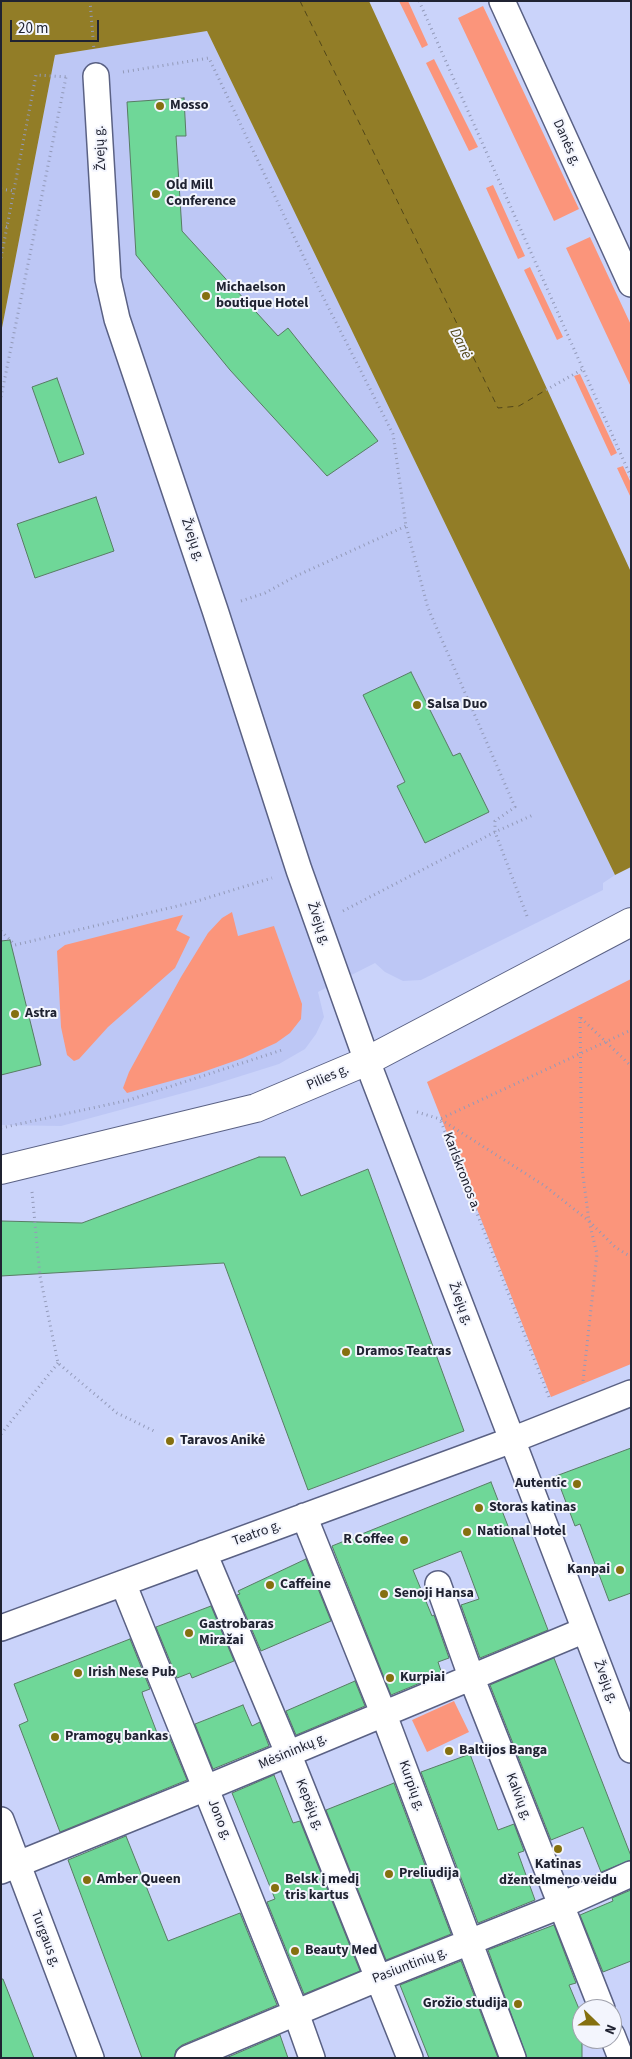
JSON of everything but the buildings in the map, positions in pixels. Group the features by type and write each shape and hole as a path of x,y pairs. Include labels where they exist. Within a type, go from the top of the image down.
{"main road":[{"name":"Pilies g.","path":"1,1170 256,1108 367,1061 626,924"}],"street":[{"name":"Danės g.","path":"502,1 631,284"},
{"name":"Žvejų g.","path":"96,67 110,287 117,319 215,610 299,870 367,1061 631,1750"},
{"path":"512,1440 631,1393"},
{"name":"Teatro g.","path":"1,1628 512,1440"},
{"name":"Kurpių g.","path":"304,1516 384,1715 513,2058"},
{"name":"Kepėjų g.","path":"204,1553 288,1753 410,2058"},
{"name":"Jono g.","path":"123,1583 296,2013 312,2058"},
{"name":"Kalvių g.","path":"438,1584 472,1679 598,1999"},
{"name":"Mėsininkų g.","path":"9,1868 472,1679 585,1630"},
{"name":"Turgaus g.","path":"1,1820 9,1868 91,2058"},
{"name":"Pasiuntinių g.","path":"188,2058 379,1978 560,1906 631,1874"}],"path":[{"path":"90,1 96,67 209,58 319,289 393,434 406,526 428,608 515,807 495,821 495,832 527,916"},
{"path":"419,1 631,477"},
{"path":"1,258 36,76 50,77"},
{"path":"1,397 66,77"},
{"path":"1,189 14,191"},
{"path":"1,226 8,227"},
{"path":"546,390 583,369"},
{"path":"215,610 265,593 296,576 406,526"},
{"path":"319,926 347,909 495,832 533,815"},
{"path":"1,931 15,946 194,902 299,870"},
{"path":"569,1418 597,1254 589,1221 582,1168 580,1017 631,1066"},
{"name":"Karlskronos a.","path":"569,1418 440,1119 631,1030"},
{"path":"1,1128 129,1100 282,1050"},
{"path":"383,1103 440,1119 545,1186 589,1221 615,1247 631,1257"},
{"path":"29,1163 40,1276 58,1363 117,1413 156,1432"},
{"path":"1,1434 58,1363"}],"shaded area":[{"path":"399,1 408,1 428,45 422,48"},
{"path":"483,6 579,209 554,221 458,18"},
{"path":"207,31 615,875 603,883 603,890 421,980 403,981 385,972 375,963 318,992 324,1017 316,1034 305,1049 279,1064 209,1086 61,1126 1,1125 1,333 55,55"},
{"path":"434,59 478,147 469,151 426,63"},
{"path":"493,185 525,256 518,259 486,188"},
{"path":"590,237 631,325 631,387 566,248"},
{"path":"530,267 563,337 557,340 524,270"},
{"path":"580,374 617,453 611,456 574,376"},
{"path":"623,466 631,483 631,498 617,468"},
{"path":"232,912 238,936 274,926 302,1004 301,1019 290,1033 276,1043 243,1058 200,1073 127,1093 123,1088 129,1072 181,977 208,933 222,918"},
{"path":"183,915 176,930 190,937 175,968 108,1027 79,1059 74,1061 67,1055 61,1027 57,951 65,945"},
{"path":"631,979 631,1364 551,1397 427,1082"},
{"path":"454,1701 469,1732 427,1752 412,1720"}],"water":[{"name":"Danė","path":"1,1 369,1 631,572 631,867 615,875 207,31 55,55 1,333"}],"ferry route":[{"path":"300,1 498,408 519,406 546,390"}],"place":[{"name":"Mosso","path":"160,106"},
{"name":"Old Mill Conference","path":"156,194"},
{"name":"Michaelson boutique Hotel","path":"206,296"},
{"name":"Salsa Duo","path":"417,705"},
{"name":"Astra","path":"15,1014"},
{"name":"Dramos Teatras","path":"346,1352"},
{"name":"Taravos Anikė","path":"170,1441"},
{"name":"Autentic","path":"577,1484"},
{"name":"Storas katinas","path":"479,1508"},
{"name":"National Hotel","path":"467,1532"},
{"name":"R Coffee","path":"404,1540"},
{"name":"Kanpai","path":"620,1570"},
{"name":"Caffeine","path":"270,1585"},
{"name":"Senoji Hansa","path":"384,1594"},
{"name":"Gastrobaras Miražai","path":"189,1633"},
{"name":"Irish Nese Pub","path":"78,1673"},
{"name":"Kurpiai","path":"390,1678"},
{"name":"Pramogų bankas","path":"55,1737"},
{"name":"Baltijos Banga","path":"449,1751"},
{"name":"Katinas džentelmeno veidu","path":"558,1849"},
{"name":"Preliudija","path":"389,1874"},
{"name":"Amber Queen","path":"87,1880"},
{"name":"Belsk į medį tris kartus","path":"275,1888"},
{"name":"Beauty Med","path":"295,1951"},
{"name":"Grožio studija","path":"518,2004"}]}
